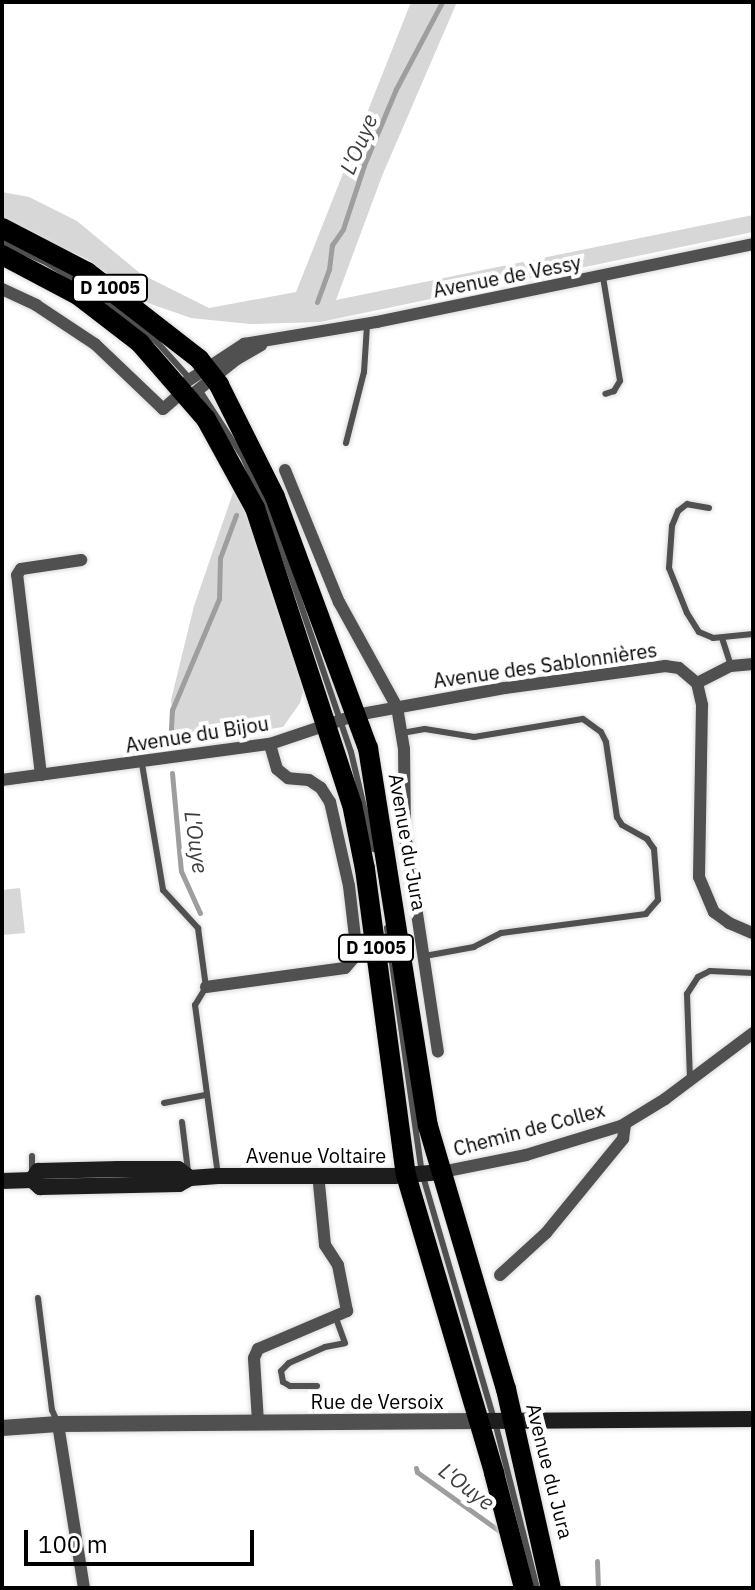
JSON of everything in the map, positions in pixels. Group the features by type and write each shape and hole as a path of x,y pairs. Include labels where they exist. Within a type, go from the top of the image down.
{"main road":[{"name":"Avenue du Jura","path":"2,228 51,251 103,283 195,383 275,497 341,721 344,775 423,1173 495,1422 551,1588"},
{"name":"Avenue du Jura","path":"2,255 55,280 195,383 255,508 341,721 370,755 415,1059 428,1126 423,1173 495,1422 524,1588"},
{"name":"Avenue Voltaire","path":"2,1181 32,1180 40,1187 179,1184 190,1178 218,1176 423,1173"},
{"name":"Rue de Versoix","path":"495,1422 753,1419"}],"street":[{"name":"Avenue de Vessy","path":"2,289 36,305 95,344 163,409 238,345 367,325 753,244"},
{"name":"Avenue du Jura","path":"285,470 339,602 397,707 402,733 405,834 438,1052"},
{"path":"41,775 17,575 21,569 81,560"},
{"path":"753,664 731,666 697,683 702,705 699,877 714,912 729,923 753,933"},
{"name":"Avenue des Sablonnières","path":"341,721 397,707 665,666 679,668 697,683"},
{"name":"Avenue du Bijou","path":"2,780 142,764 270,744 341,721"},
{"path":"206,987 345,968 357,954 349,886 330,802 321,788 309,780 288,778 277,769 270,744"},
{"name":"Chemin de Collex","path":"423,1173 526,1155 625,1124 753,1033"},
{"name":"Chemin de Collex","path":"500,1275 546,1233 623,1139 625,1124"},
{"path":"258,1422 254,1358 258,1349 347,1311 348,1303 338,1265 325,1245 318,1174"},
{"name":"Rue de Versoix","path":"2,1428 58,1424 495,1422"},
{"path":"58,1424 84,1588"}],"lane":[{"path":"2,242 47,263 101,296 156,341 195,383"},
{"path":"603,277 620,381 614,391 605,394"},
{"path":"346,443 364,372 367,325"},
{"path":"709,508 687,504 678,511 672,526 669,568 687,613 699,632 722,638 753,634"},
{"path":"722,638 731,666"},
{"path":"402,733 425,729 474,737 583,719 601,732 606,742 617,817 622,825 647,839 654,849 658,900 646,914 501,933 474,947 423,957"},
{"path":"142,764 163,890 198,928 206,987 195,1005 218,1176"},
{"path":"690,1080 687,994 698,977 710,971 753,973"},
{"path":"164,1103 205,1095"},
{"path":"182,1122 190,1178"},
{"path":"32,1156 32,1180"},
{"path":"38,1298 52,1410 58,1424"},
{"path":"317,1386 290,1386 283,1382 281,1371 289,1363 325,1347 345,1343 335,1316"},
{"path":"495,1422 537,1588"}],"shaded area":[{"path":"411,2 457,2 382,176 336,300 753,215 753,232 320,322 250,324 191,318 148,303 87,259 2,221 2,192 29,197 77,221 141,274 209,308 296,292"},
{"path":"234,490 250,512 305,684 300,703 283,727 175,744 171,700 194,606"},
{"path":"20,888 25,933 2,935 2,890"}],"waterway":[{"name":"L'Ouye","path":"317,302 329,269 332,245 343,229 364,165 396,89 442,2"},
{"name":"L'Ouye","path":"170,747 172,710 219,599 220,558 236,515"},
{"name":"L'Ouye","path":"172,773 181,871 200,913"},
{"name":"L'Ouye","path":"416,1468 417,1472 498,1530"},
{"name":"L'Ouye","path":"597,1561 598,1588"}]}
